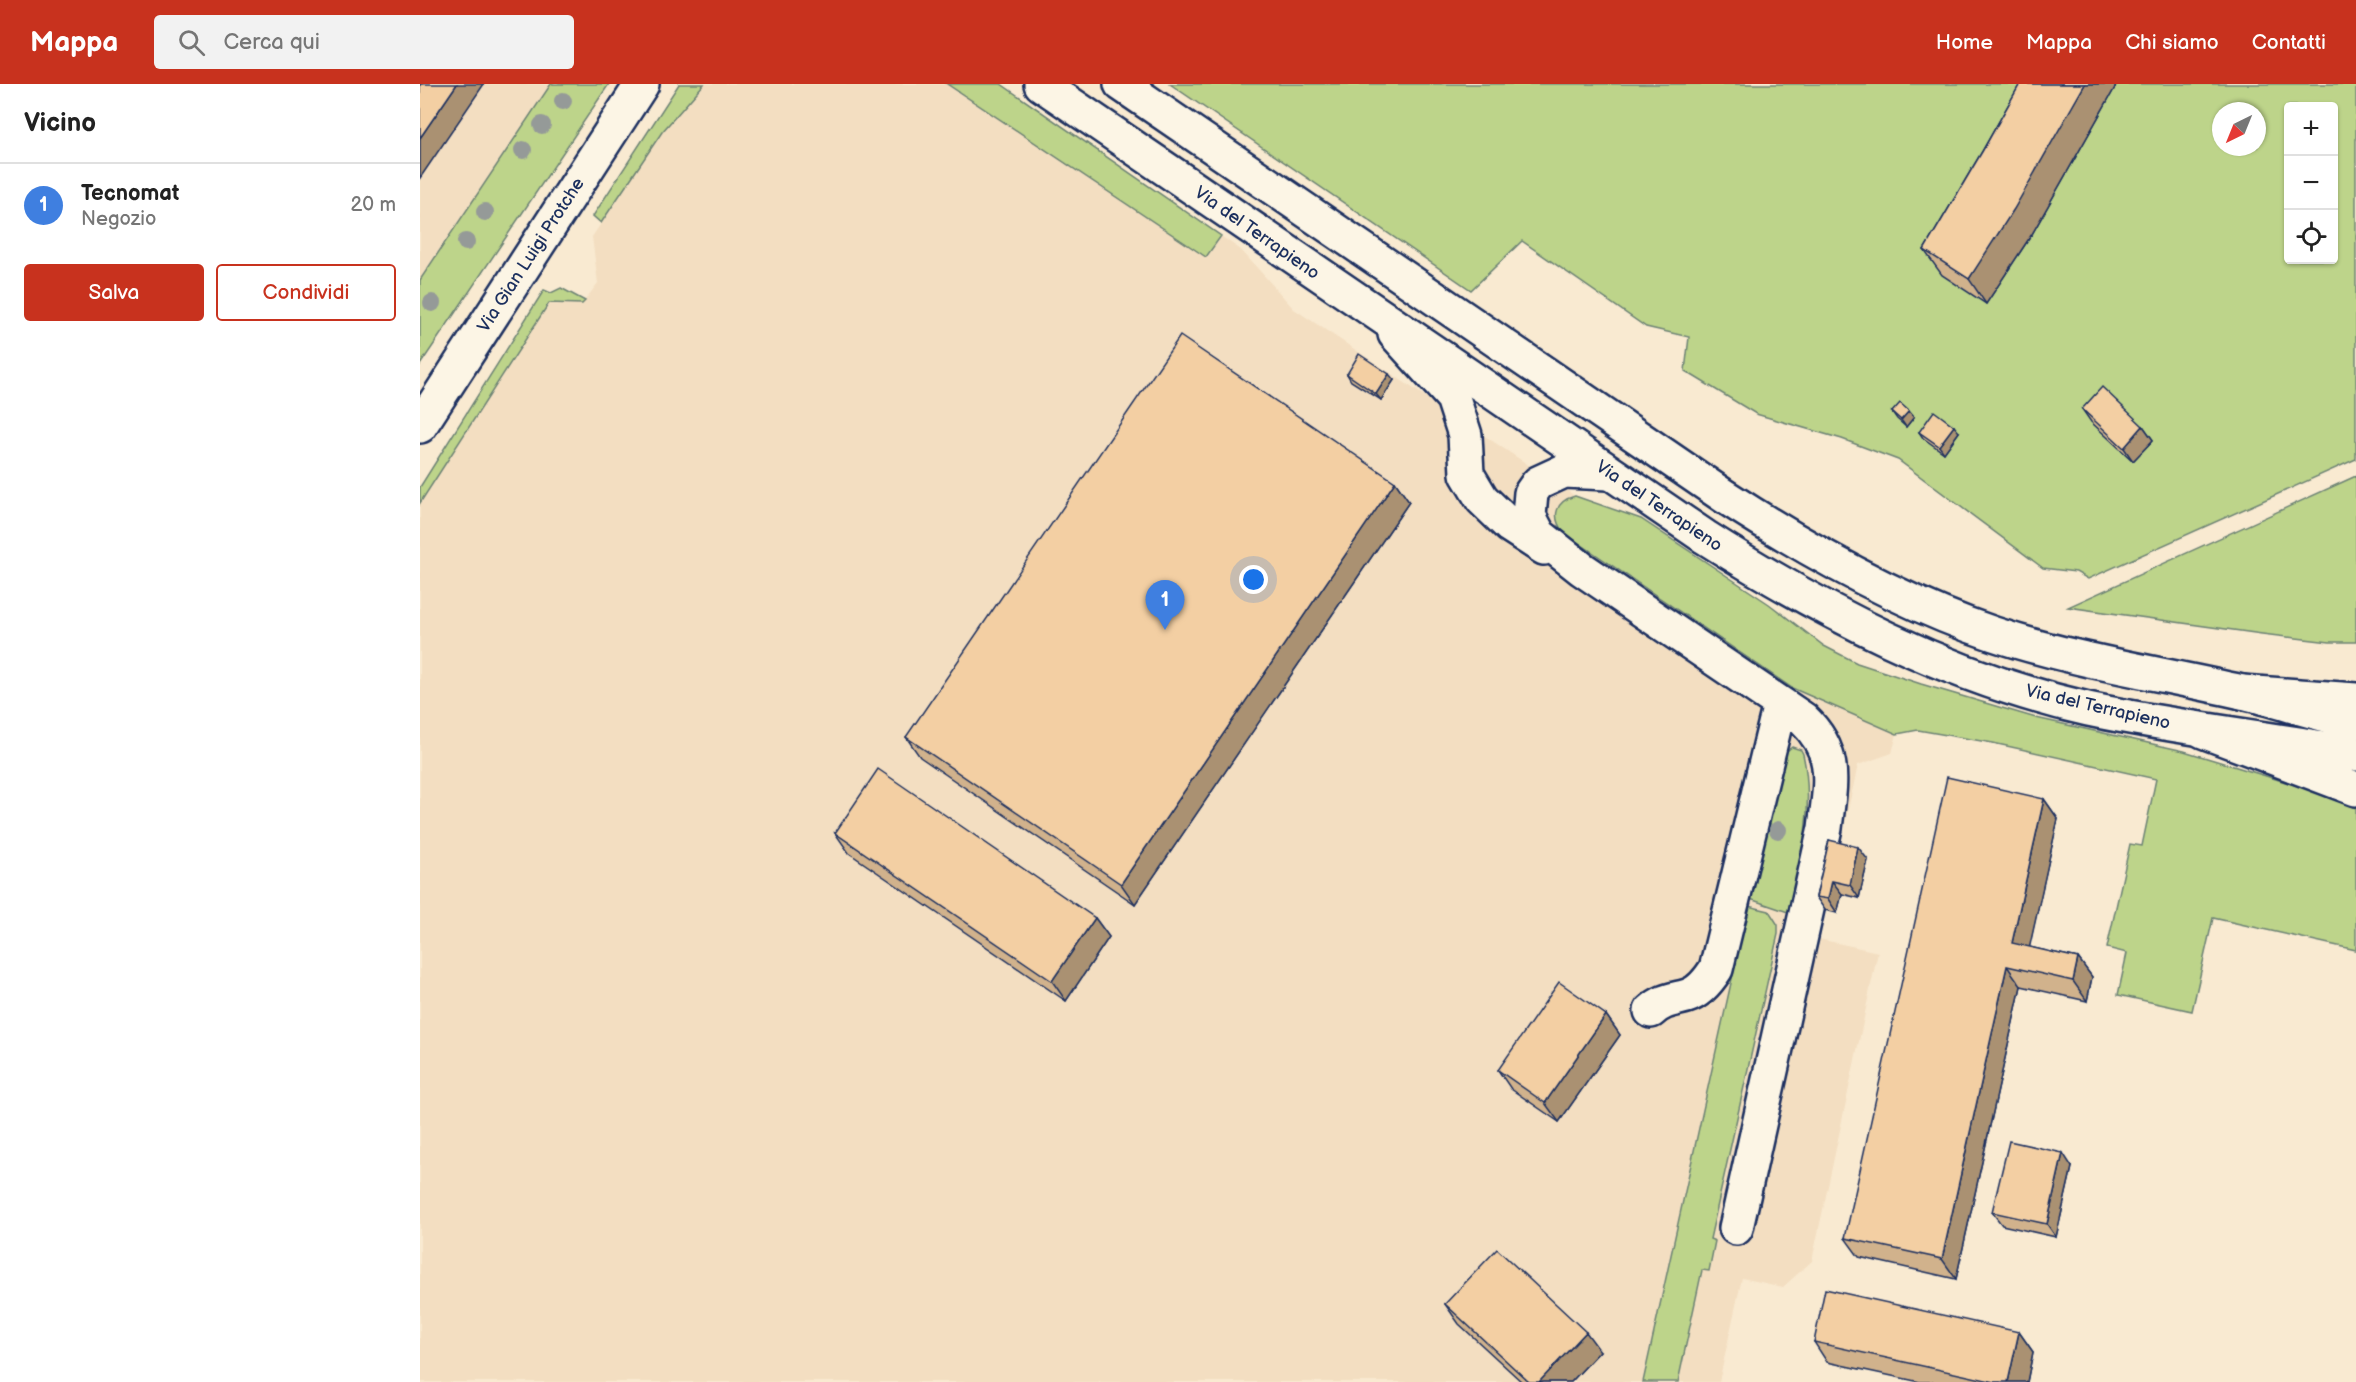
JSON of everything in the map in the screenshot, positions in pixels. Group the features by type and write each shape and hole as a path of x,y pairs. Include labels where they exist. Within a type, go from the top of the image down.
{"main road":[{"name":"Via Gian Luigi Protche","path":"420,426 642,84"},
{"name":"Via del Terrapieno","path":"1041,84 1608,473 1779,584 1831,613 1932,658 2027,692 2087,709 2203,731 2356,754"},
{"path":"1121,84 1790,539 1897,593 1992,633 2090,661 2242,692 2356,722"},
{"path":"1375,314 1453,398 1465,435 1467,474 1482,499 1510,526 1539,546 1582,569"},
{"path":"1608,473 1564,471 1538,483 1531,494 1529,516 1539,535 1582,569 1803,719 1819,734 1827,751 1830,780 1825,828 1736,1228"},
{"path":"2242,692 2356,700"},
{"path":"1651,1011 1660,1002 1690,995 1706,984 1716,969 1780,704"},
{"path":"2203,731 2356,789"}],"shaded area":[{"path":"420,84 609,84 420,365"},
{"path":"704,84 947,84 1206,257 1221,236 1241,250 1294,309 1575,496 1569,497 1563,532 1792,688 1897,734 1892,753 1858,765 1819,939 1878,952 1812,1261 1783,1287 1742,1278 1719,1382 420,1382 420,503 549,303 582,304 598,283 592,237 662,132"}],"green space":[{"path":"551,84 609,84 420,365 420,280"},
{"path":"679,84 704,84 662,132 601,223 593,216"},
{"path":"947,84 1001,84 1221,236 1206,257"},
{"path":"1170,84 2356,84 2356,459 2088,579 2076,572 2043,568 1898,460 1842,439 1756,414 1685,371 1689,337 1646,327 1522,241 1471,290"},
{"path":"561,288 585,301 582,304 549,303 420,503 420,487 544,290 551,293"},
{"path":"2356,476 2356,642 2330,642 2262,634 2068,607"},
{"path":"1575,496 1641,519 1769,604 1824,646 1857,663 2036,718 2184,751 2302,787 2356,808 2356,950 2213,918 2192,1011 2118,995 2127,953 2107,948 2130,844 2142,846 2156,779 1993,743 1918,730 1897,734 1792,688 1563,532 1557,520 1557,510 1563,501"},
{"path":"1792,747 1801,750 1803,754 1808,794 1805,833 1788,912 1750,899 1781,760 1784,753"},
{"path":"1748,906 1769,911 1778,925 1778,934 1710,1239 1715,1241 1709,1271 1702,1270 1678,1382 1643,1382"}],"building":[{"path":"420,84 457,84 420,138"},
{"path":"2020,84 2085,84 2014,209 1969,279 1924,250"},
{"path":"1180,336 1395,482 1121,884 906,737"},
{"path":"1359,354 1389,374 1376,394 1347,374"},
{"path":"2102,387 2143,426 2124,448 2082,409"},
{"path":"1900,403 1909,411 1901,420 1892,412"},
{"path":"1934,411 1954,426 1939,446 1919,432"},
{"path":"878,769 1095,918 1052,981 835,833"},
{"path":"1947,777 2044,799 2012,943 2078,958 2073,981 2007,966 1942,1259 1845,1238"},
{"path":"1829,840 1858,847 1850,885 1832,881 1828,899 1816,897"},
{"path":"1559,982 1606,1015 1545,1103 1498,1070"},
{"path":"2009,1141 2063,1153 2047,1224 1992,1212"},
{"path":"1497,1249 1586,1332 1539,1382 1529,1382 1445,1304"},
{"path":"1825,1289 2019,1332 2008,1382 1995,1382 1814,1342"}],"place":[{"name":"Tecnomat","path":"1165,630"}]}
